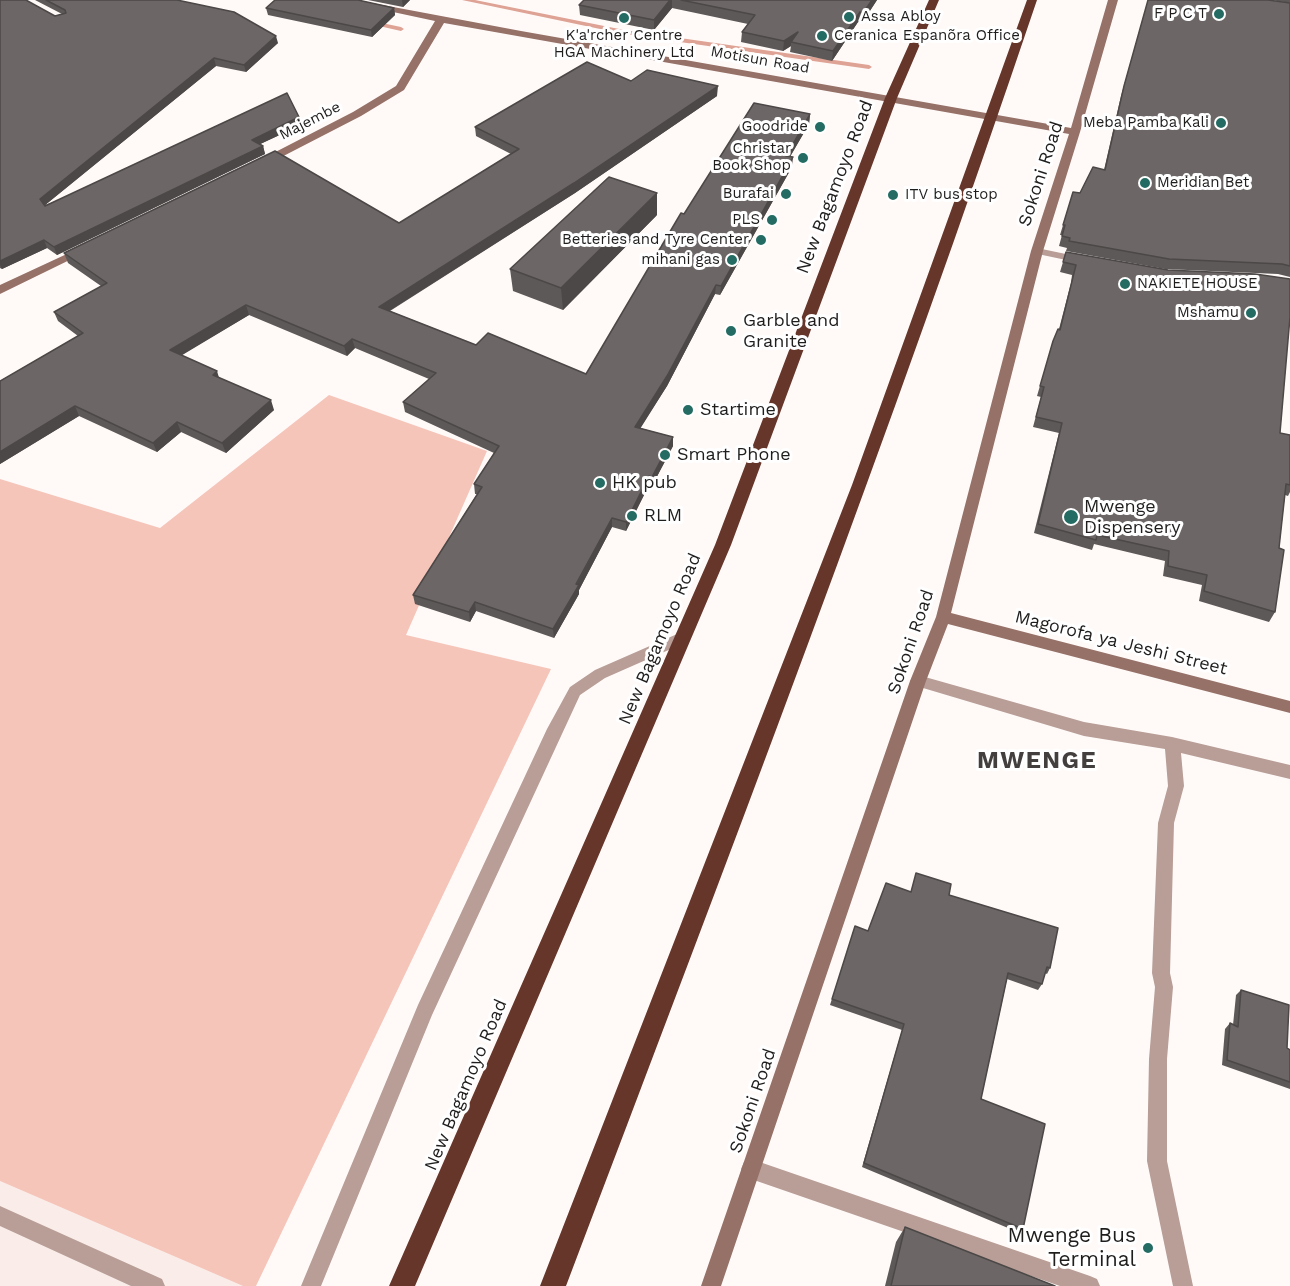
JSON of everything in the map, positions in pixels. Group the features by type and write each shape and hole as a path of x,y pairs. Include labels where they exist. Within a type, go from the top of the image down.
{"highway":[{"name":"New Bagamoyo Road","path":"402,1286 723,545 891,98 934,0"},
{"path":"553,1286 831,566 992,120 1032,0"}],"street":[{"name":"Motisun Road","path":"342,0 440,21 891,98 992,120 1075,132"},
{"name":"Sokoni Road","path":"711,1286 918,681 943,617 1037,251 1075,132 1113,0"},
{"name":"Majembe","path":"255,166 357,114 399,88 440,21"},
{"path":"0,290 94,244"},
{"path":"1037,251 1094,262"},
{"name":"Magorofa ya Jeshi Street","path":"943,617 1290,707"},
{"path":"311,1286 424,1011 555,729 575,691 600,674 684,637"},
{"path":"918,681 1084,729 1172,744 1290,772"},
{"path":"1172,744 1176,786 1166,823 1161,973 1164,987 1158,1059 1157,1161 1183,1286"},
{"path":"751,1169 1090,1286"},
{"path":"0,1216 155,1286"}],"shaded area":[{"path":"329,395 487,451 406,635 551,669 256,1286 243,1286 0,1181 0,479 160,528"},
{"path":"0,1181 243,1286 0,1286"}],"building":[{"path":"0,0 26,0 55,16 66,13 65,10 46,0 177,0 234,12 276,36 244,65 214,58 40,199 45,206 287,93 299,117 252,140 263,146 54,247 44,240 0,261"},
{"path":"275,0 358,0 394,8 371,30 266,8"},
{"path":"584,0 670,0 654,20 579,5"},
{"path":"681,0 872,0 863,13 860,12 833,51 791,42 798,32 784,41 742,32 755,15"},
{"path":"1148,0 1268,0 1290,3 1290,266 1169,259 1069,241 1070,238 1062,236 1073,192 1080,193 1093,167 1105,170 1124,86"},
{"path":"587,62 631,81 647,70 718,86 574,183 379,307 476,345 488,333 586,374 681,213 684,214 754,103 810,114 786,156 793,157 721,286 716,285 667,376 635,427 673,437 652,477 649,476 626,522 612,518 576,584 579,585 553,629 475,602 469,612 413,595 482,487 474,484 499,446 403,402 436,373 352,339 344,346 246,305 170,350 217,371 213,375 271,400 222,443 177,422 153,443 75,406 0,452 0,381 83,333 54,312 107,283 64,253 275,151 399,223 519,149 475,127"},
{"path":"609,177 657,193 561,288 510,269"},
{"path":"1066,252 1168,270 1255,274 1290,279 1290,317 1280,433 1290,435 1290,485 1286,484 1279,548 1284,550 1275,612 1204,591 1207,575 1168,566 1169,551 1097,535 1096,540 1038,524 1062,423 1036,417 1044,387 1040,386 1053,341 1058,329 1060,330 1076,265 1063,262"},
{"path":"916,873 951,884 949,895 1058,928 1050,968 1047,967 1042,984 1008,973 981,1099 1045,1124 1023,1229 864,1163 904,1024 832,999 855,926 868,931 886,883 911,892"},
{"path":"1241,990 1289,1005 1287,1048 1290,1050 1290,1082 1227,1060 1230,1023 1238,1027"},
{"path":"905,1227 1055,1286 891,1286"}],"waterway":[{"path":"465,0 624,32 869,67"},
{"path":"372,23 401,29"}],"place":[{"name":"F P C T","path":"1219,14"},
{"name":"Assa Abloy","path":"849,17"},
{"name":"K'a'rcher Centre HGA Machinery Ltd","path":"624,18"},
{"name":"Ceranica Espanõra Office","path":"822,36"},
{"name":"Meba Pamba Kali","path":"1221,123"},
{"name":"Goodride","path":"820,127"},
{"name":"Christar Book Shop","path":"803,158"},
{"name":"Meridian Bet","path":"1145,183"},
{"name":"Burafai","path":"786,194"},
{"name":"ITV bus stop","path":"893,195"},
{"name":"PLS","path":"772,220"},
{"name":"Betteries and Tyre Center","path":"761,240"},
{"name":"mihani gas","path":"732,260"},
{"name":"NAKIETE HOUSE","path":"1125,284"},
{"name":"Mshamu","path":"1251,313"},
{"name":"Garble and Granite","path":"731,331"},
{"name":"Startime","path":"688,410"},
{"name":"Smart Phone","path":"665,455"},
{"name":"HK pub","path":"600,483"},
{"name":"RLM","path":"632,516"},
{"name":"Mwenge Dispensery","path":"1071,517"},
{"name":"Mwenge Bus Terminal","path":"1148,1248"}],"district":[{"name":"MWENGE","path":"1037,761"}]}
